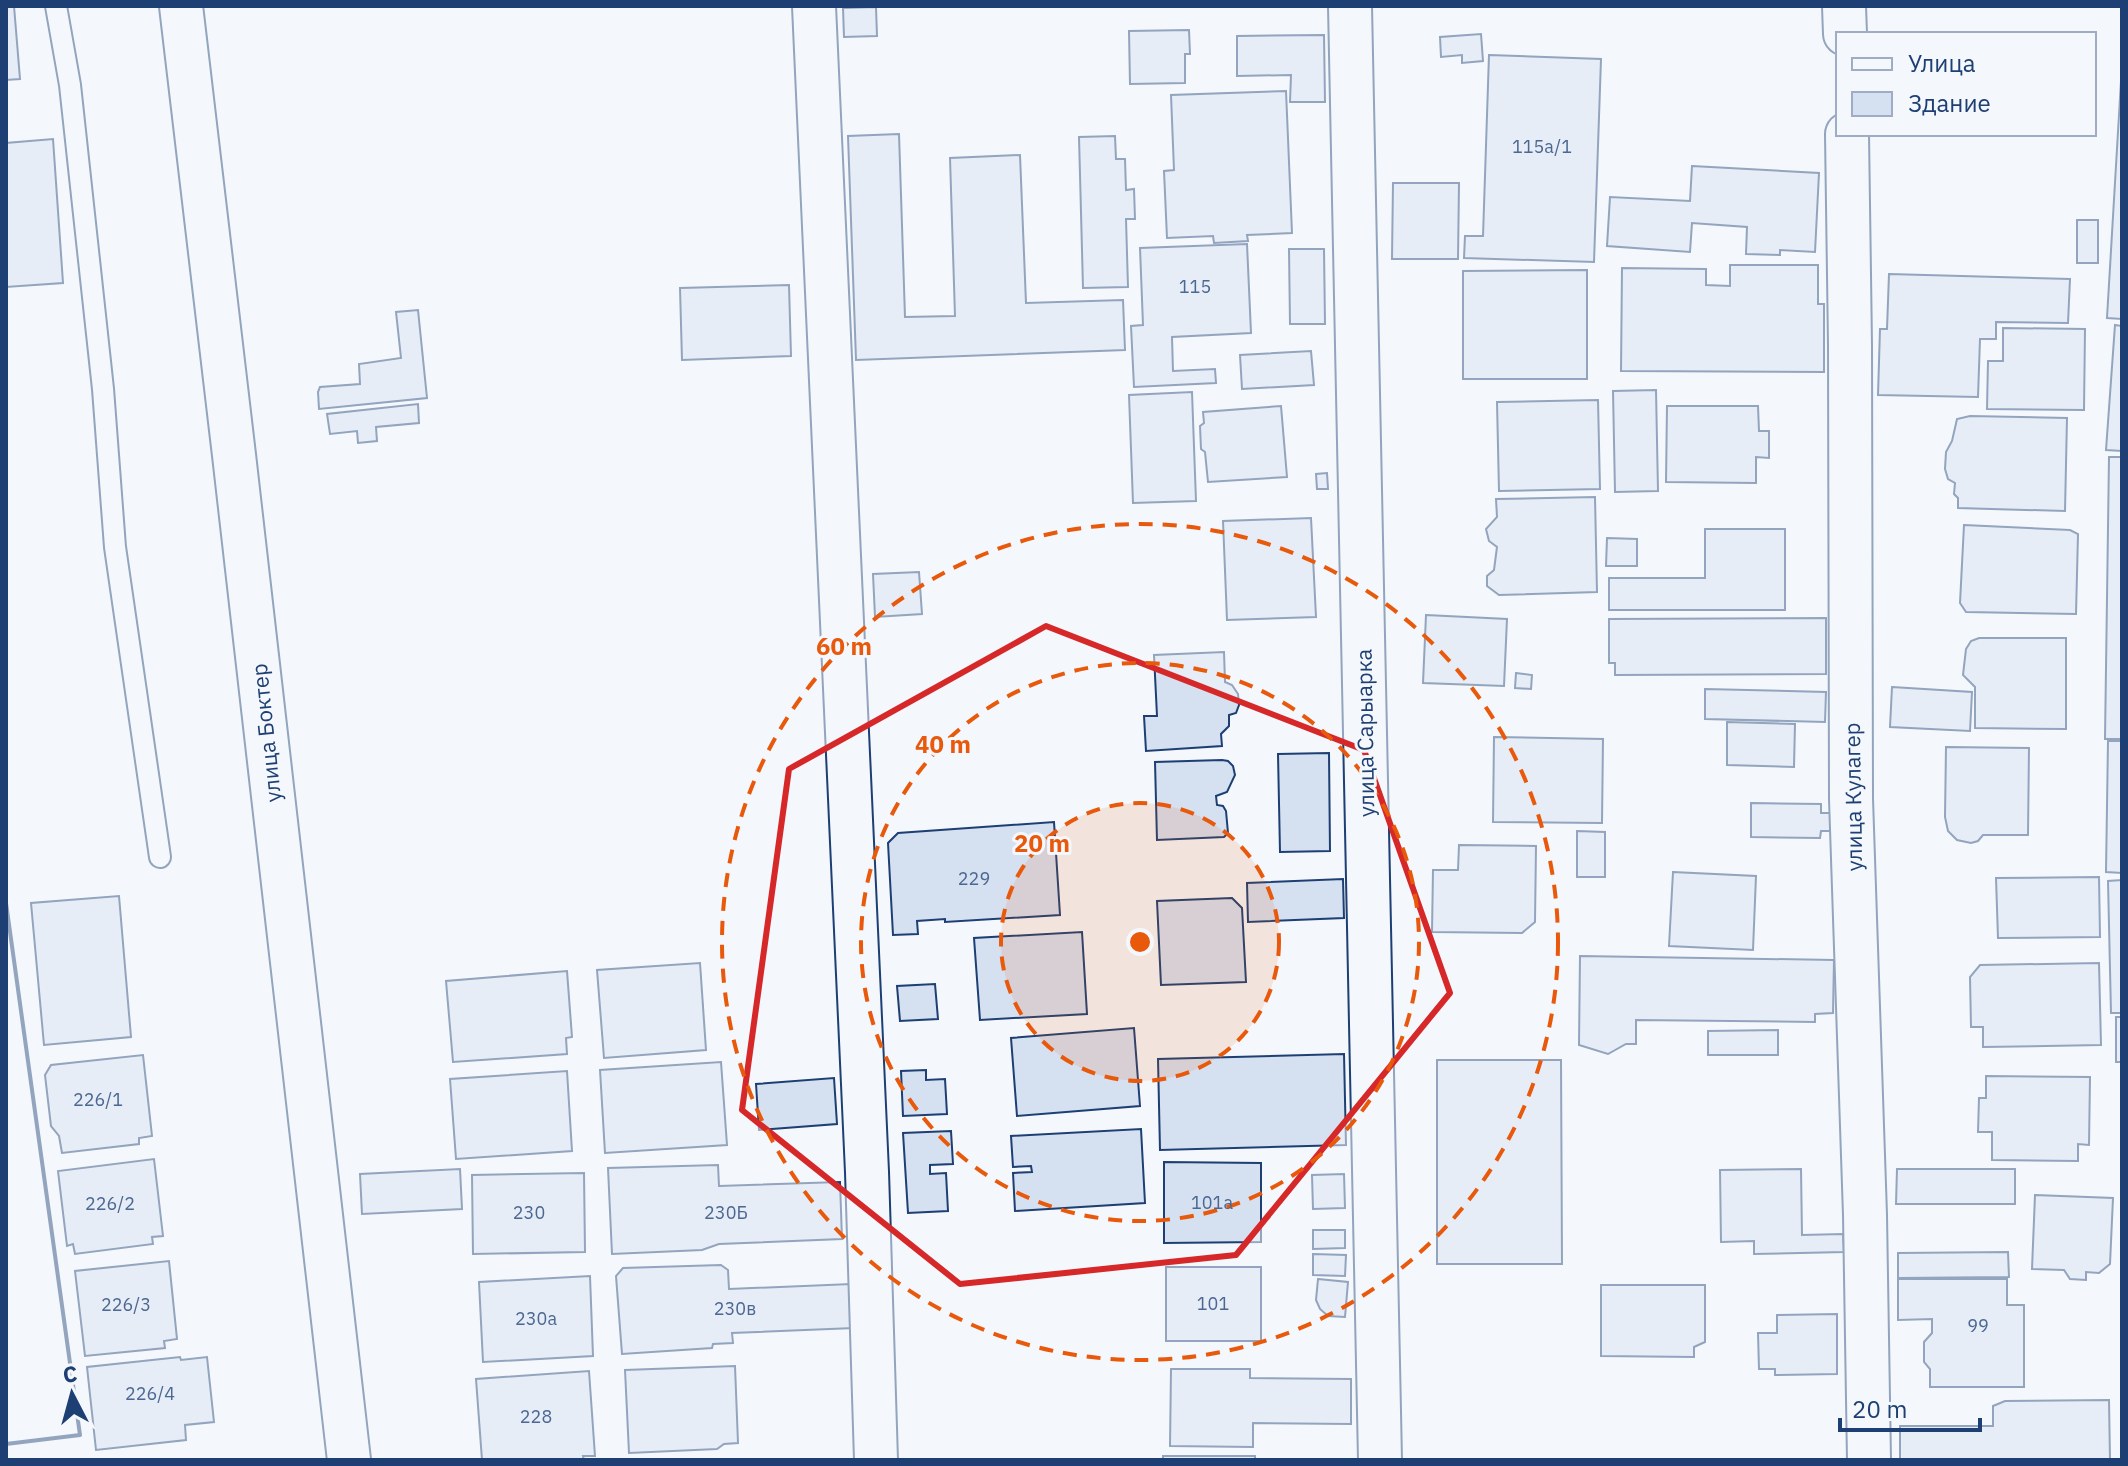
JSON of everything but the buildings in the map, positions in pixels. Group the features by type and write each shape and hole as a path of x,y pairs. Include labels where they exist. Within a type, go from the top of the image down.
{"street":[{"name":"улица Боктер","path":"181,6 349,1460"},
{"path":"814,6 867,1156 876,1460"},
{"name":"улица Сарыарка","path":"1350,6 1380,1460"},
{"path":"1844,6 1845,32"},
{"name":"улица Кулагер","path":"1847,136 1851,799 1865,1215 1869,1460"}],"lane":[{"path":"56,6 70,85 103,389 115,547 160,857"}],"highlighted area":[{"path":"1046,626 1364,750 1450,993 1236,1255 960,1284 742,1110 789,769"}],"wall":[{"path":"6,903 80,1435 6,1444"}]}
